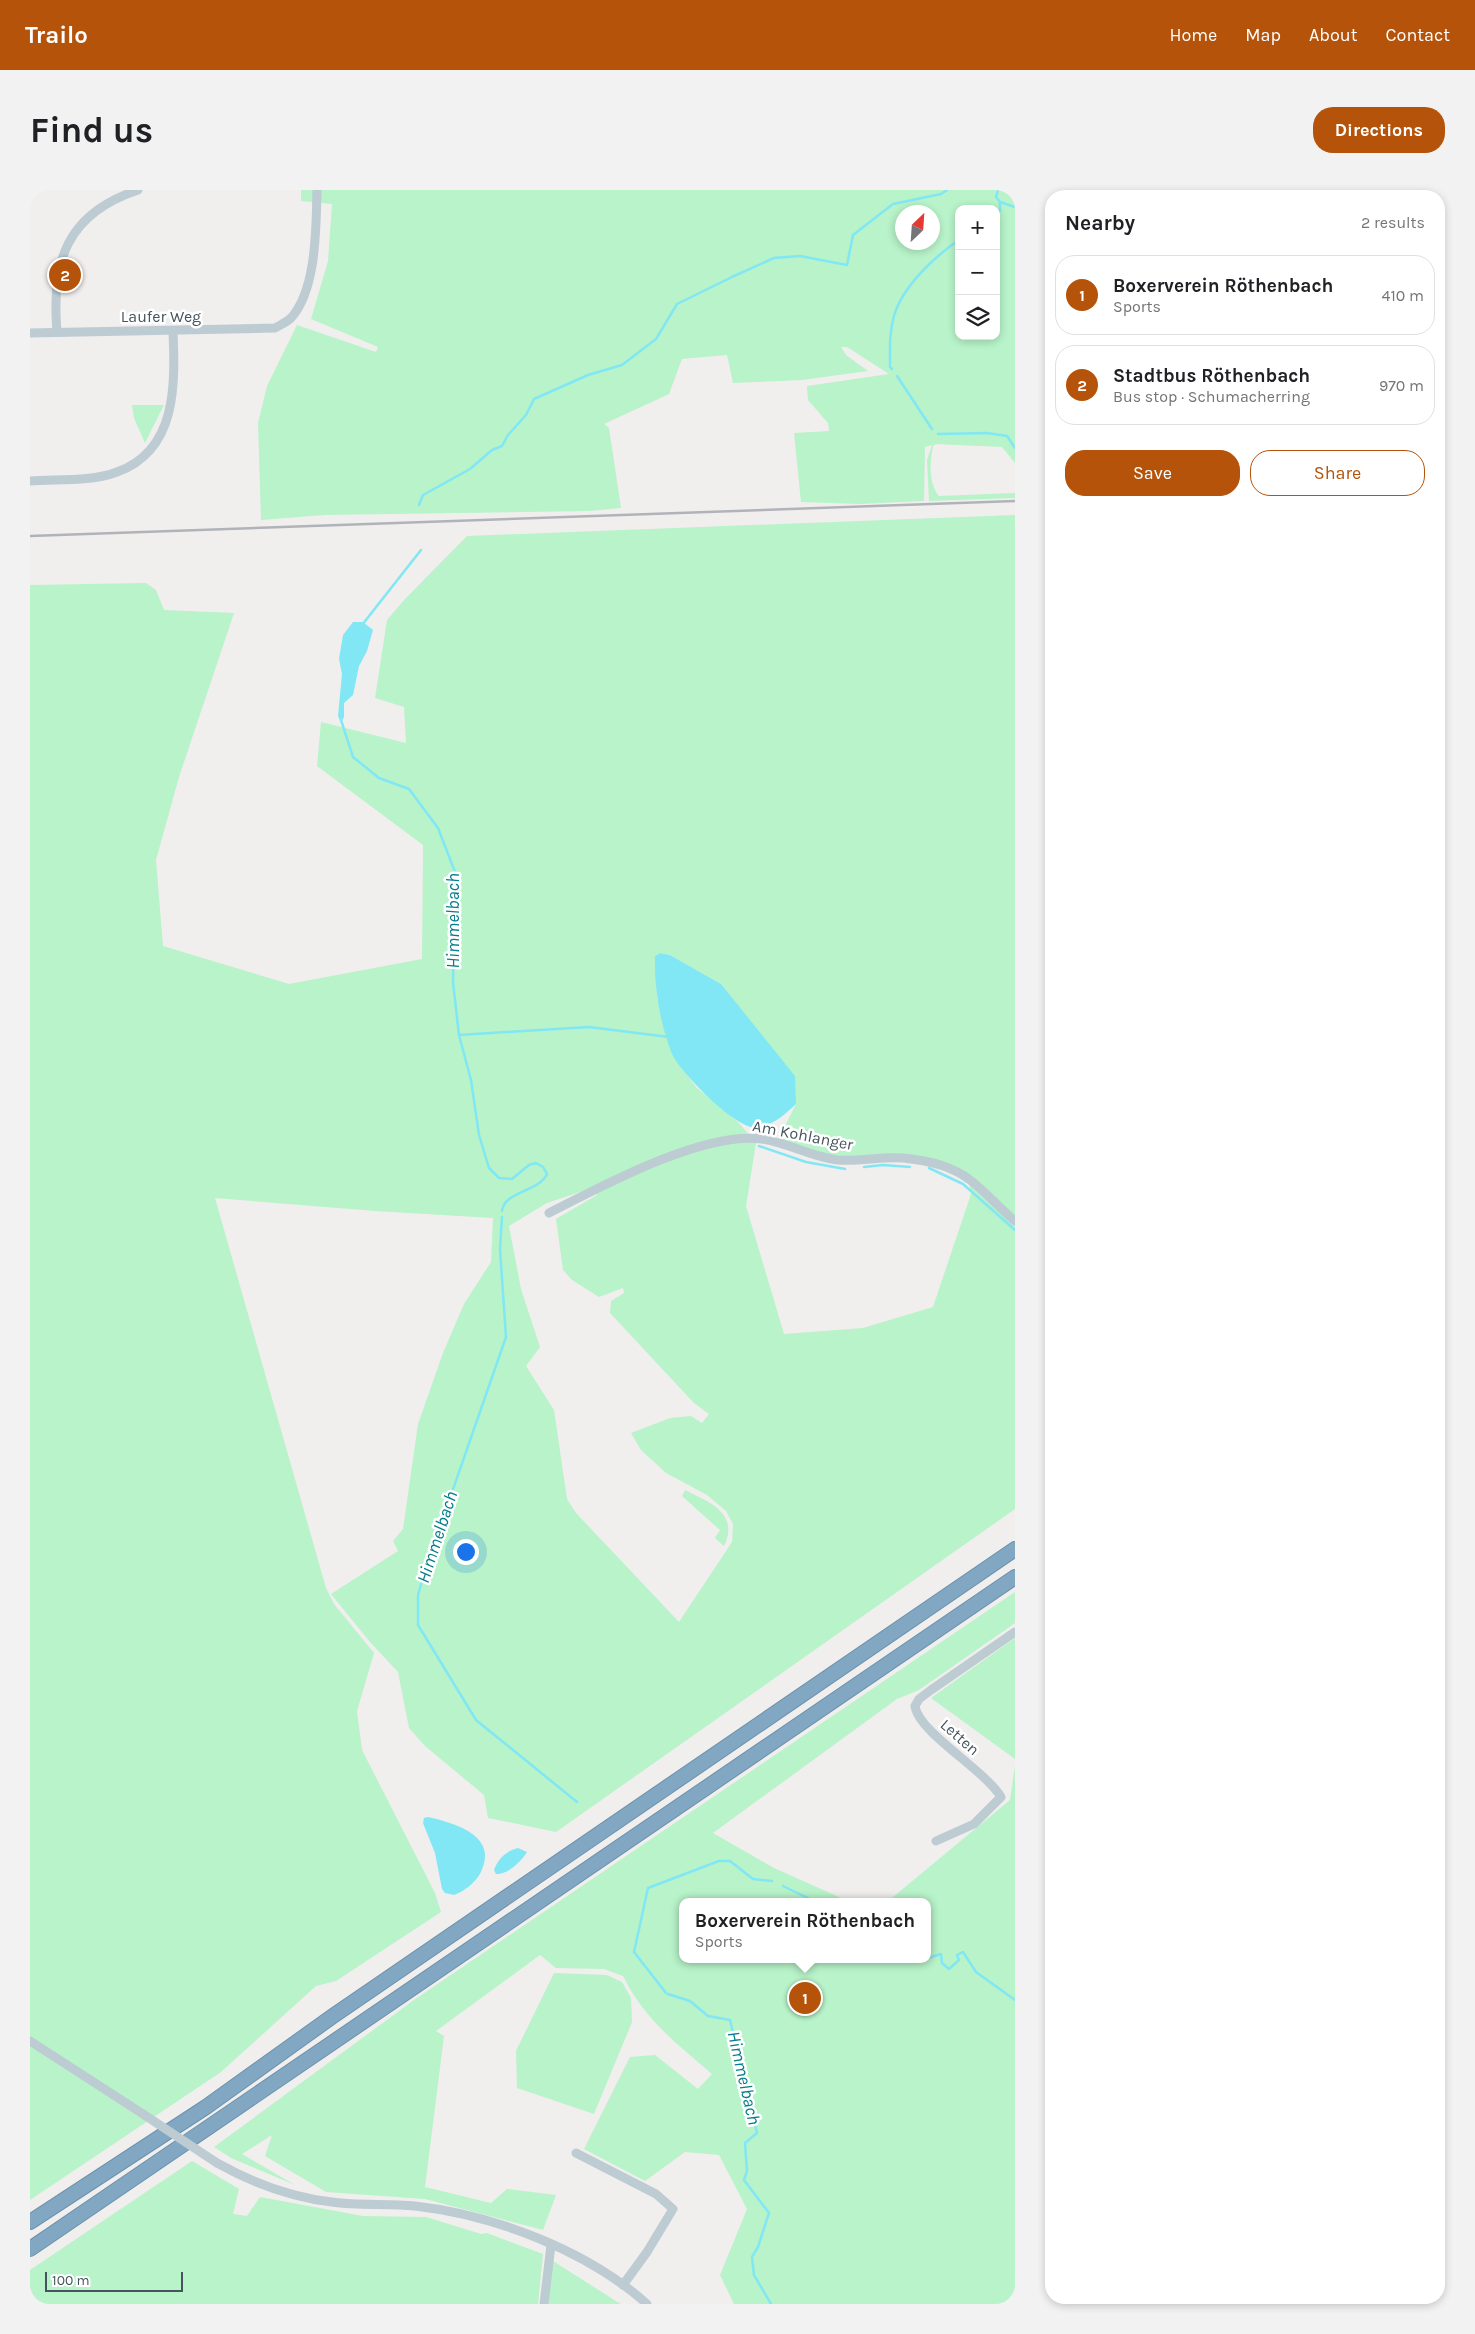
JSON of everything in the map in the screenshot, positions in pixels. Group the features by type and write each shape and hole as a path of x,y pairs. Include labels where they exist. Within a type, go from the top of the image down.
{"highway":[{"path":"30,2222 206,2107 341,2011 1015,1549"},
{"path":"30,2249 1015,1577"}],"street":[{"path":"57,332 55,285 61,258 69,241 94,212 118,197 138,190"},
{"name":"Laufer Weg","path":"30,333 275,328 290,319 304,295 313,256 317,190"},
{"path":"30,481 100,477 117,472 136,462 149,450 171,408 174,374 173,331"},
{"name":"Am Kohlanger","path":"549,1213 605,1184 658,1162 705,1145 739,1139 768,1141 831,1159 852,1162 901,1158 943,1166 970,1180 1015,1221"},
{"name":"Letten","path":"936,1841 974,1824 1001,1797 966,1760 932,1734 920,1720 915,1706 919,1699 931,1690 1015,1632"},
{"path":"30,2041 218,2162 254,2182 285,2193 333,2202 416,2206 498,2224 581,2258 623,2285 647,2304"},
{"path":"576,2153 656,2194 673,2209 647,2252 623,2285"},
{"path":"544,2304 551,2245"}],"green space":[{"path":"301,190 1015,190 1015,463 1002,447 936,444 933,446 931,478 935,491 939,496 1015,493 1015,498 929,501 927,460 932,445 925,447 924,501 859,504 801,502 794,433 829,431 828,423 808,400 807,386 889,374 847,347 841,347 846,355 868,371 802,380 733,383 727,355 682,359 669,394 604,424 609,428 621,508 590,511 324,515 261,520 258,423 267,386 297,325 376,352 378,347 311,319 328,261 332,204 301,201"},
{"path":"132,405 164,405 145,443 134,418"},
{"path":"1015,515 1015,1509 556,1832 488,1818 484,1795 425,1746 409,1728 398,1672 370,1642 331,1594 398,1551 393,1541 403,1529 418,1424 443,1353 464,1304 491,1262 493,1218 215,1198 326,1588 334,1604 374,1653 357,1711 362,1750 435,1893 441,1912 336,1981 316,1986 221,2072 30,2200 30,585 146,583 156,590 164,610 234,613 179,777 156,860 163,946 289,984 422,959 423,845 317,766 321,722 406,743 404,707 375,698 387,620 467,536","holes":["660,953 670,955 721,984 796,1104 778,1140 819,1154 852,1159 947,1164 968,1175 971,1194 933,1307 863,1328 784,1334 746,1206 756,1143 738,1122 696,1087 673,1056 657,998 655,956","595,1187 597,1195 556,1219 563,1270 572,1280 599,1297 623,1288 624,1293 611,1301 610,1313 694,1403 709,1414 702,1423 691,1416 670,1418 631,1433 641,1450 666,1473 707,1495 726,1511 733,1524 732,1542 679,1622 576,1513 567,1499 554,1410 526,1366 540,1347 521,1289 509,1226 547,1203"]},
{"path":"685,1490 712,1504 725,1517 728,1525 728,1535 724,1546 715,1538 720,1530 682,1496"},
{"path":"1015,1592 1015,1623 919,1690 897,1699 713,1833 774,1868 841,1898 679,1898 679,1963 931,1963 931,1898 892,1898 1010,1800 1015,1766 1015,2304 734,2304 720,2275 747,2209 719,2155 685,2152 645,2181 584,2149 630,2057 655,2055 698,2089 712,2074 651,2018 641,2006 623,1976 604,1969 556,1968 540,1955 436,2031 444,2036 425,2187 491,2203 507,2189 556,2195 543,2230 425,2199 326,2192 265,2156 272,2135 242,2154 295,2185 231,2158 214,2147 414,2000"},
{"path":"1015,1638 1015,1759 931,1698"},
{"path":"554,1973 607,1975 622,1982 631,1998 632,2022 594,2114 517,2088 516,2051"},
{"path":"192,2161 239,2189 233,2214 247,2216 260,2197 363,2216 426,2217 481,2234 487,2233 543,2254 538,2304 30,2304 30,2270"},
{"path":"553,2261 619,2303 621,2304 548,2304"}],"water":[{"path":"353,622 363,622 373,630 367,651 359,666 353,695 344,703 344,717 341,723 338,716 342,674 339,659 343,635"},
{"path":"660,953 670,955 721,984 795,1076 796,1104 782,1116 767,1125 754,1127 745,1125 734,1119 709,1098 677,1062 672,1054 664,1030 659,1006 655,956"},
{"path":"428,1817 461,1827 479,1840 484,1849 485,1859 479,1876 470,1886 454,1895 445,1893 442,1889 435,1853 423,1823 424,1818"},
{"path":"518,1848 527,1852 522,1859 509,1870 496,1874 494,1870 500,1859 506,1853"}],"waterway":[{"name":"Himmelbach","path":"734,276 774,258 800,256 847,265 853,235 893,204 941,194 947,190"},
{"path":"998,190 996,197 1000,202 1015,207"},
{"path":"892,369 890,367 892,322 898,305 920,273 955,243"},
{"name":"Himmelbach","path":"419,505 423,495 470,469 492,450 502,446 508,435 526,415 534,399 588,375 622,365 656,339 677,304 734,276"},
{"path":"897,376 932,429"},
{"path":"938,434 987,433 1007,436 1015,448"},
{"name":"Himmelbach","path":"362,625 421,550"},
{"name":"Himmelbach","path":"341,720 353,757 379,778 409,789 438,828 455,872 453,982 459,1035 471,1080 479,1135 489,1168 499,1178 512,1179 529,1165 536,1163 543,1167 547,1174 537,1185 509,1199 504,1204 502,1211"},
{"path":"459,1035 589,1027 669,1037"},
{"path":"751,1125 754,1132"},
{"path":"759,1146 806,1162 845,1169"},
{"path":"864,1167 883,1165 910,1167"},
{"path":"929,1168 963,1184 1015,1230"},
{"name":"Himmelbach","path":"502,1217 500,1249 506,1337 426,1567 418,1595 418,1625 476,1720 577,1802"},
{"name":"Himmelbach","path":"666,1993 634,1952 648,1888 719,1861 730,1861 753,1879 772,1881"},
{"name":"Himmelbach","path":"783,1886 808,1898"},
{"name":"Himmelbach","path":"931,1957 941,1954 942,1963 949,1969 959,1960 957,1955 963,1952 976,1972 1015,2000"},
{"name":"Himmelbach","path":"668,1994 690,2001 708,2016 730,2020 757,2133 745,2143 747,2171 744,2180 769,2213 758,2247 752,2257 754,2275 771,2304"}],"railway":[{"path":"30,536 1015,501"}],"place":[{"name":"Stadtbus Röthenbach","path":"65,275"},
{"name":"Boxerverein Röthenbach","path":"805,1998"}]}
